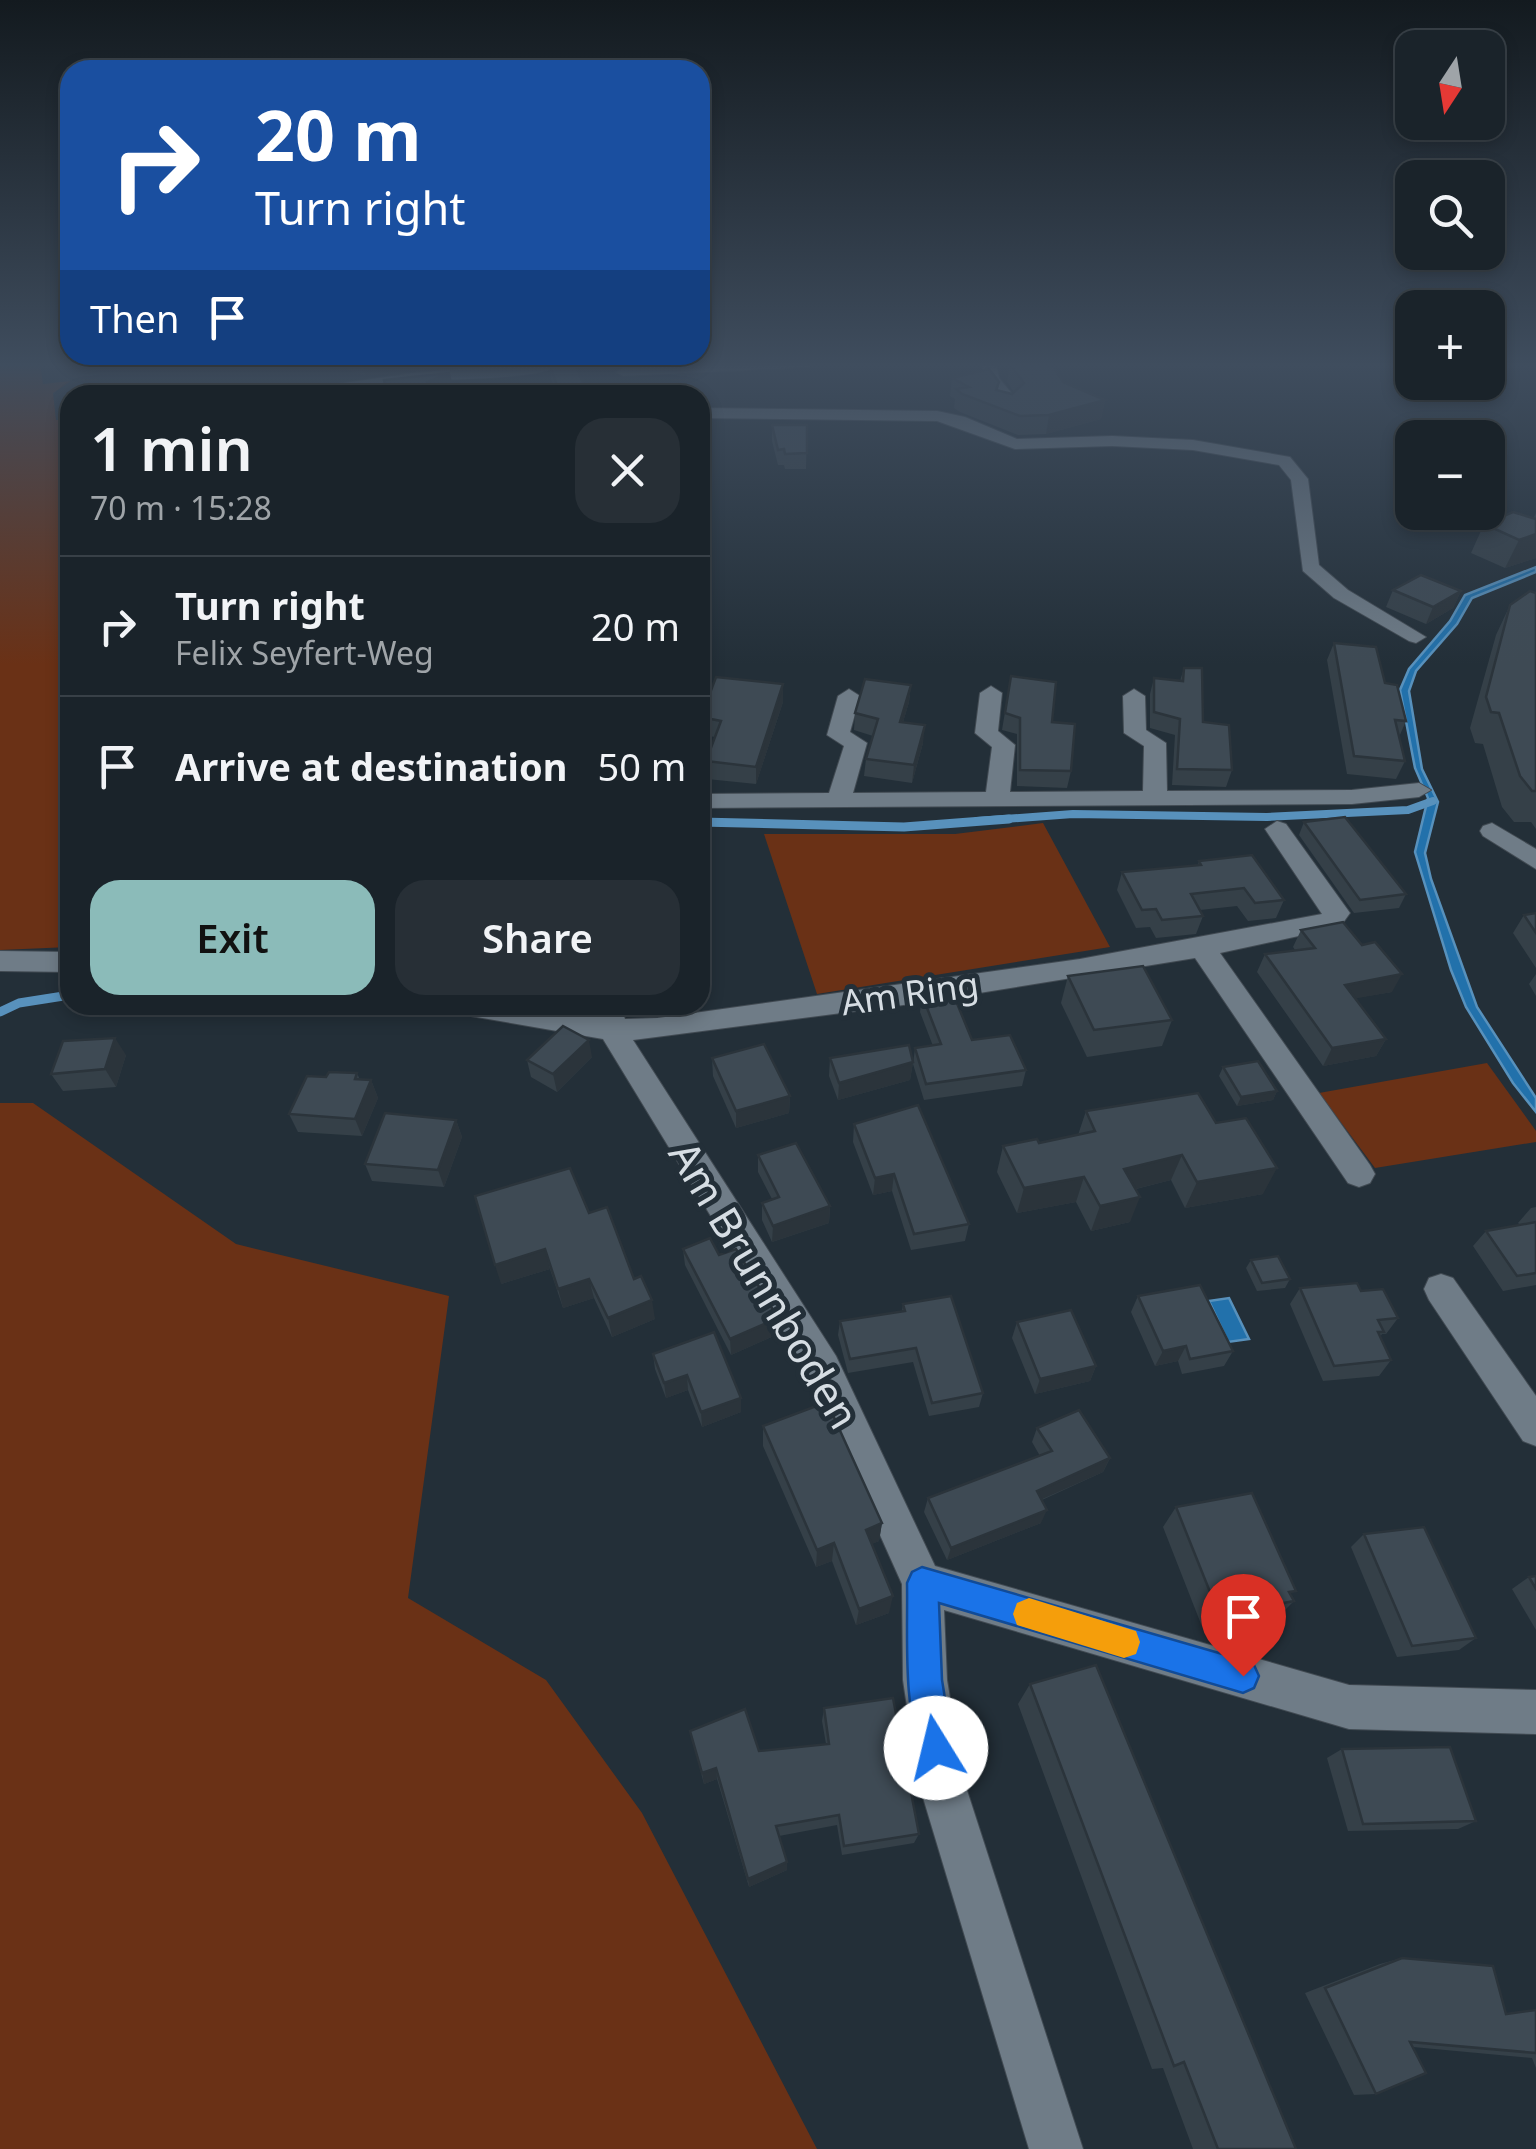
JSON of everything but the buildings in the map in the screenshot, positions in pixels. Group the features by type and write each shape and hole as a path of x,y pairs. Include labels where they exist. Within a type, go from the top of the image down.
{"street":[{"path":"1286,463 1299,479 1310,567 1341,594 1416,636"},
{"path":"990,693 986,733 1004,745 996,799"},
{"path":"838,802 856,743 838,735 849,696"},
{"path":"1134,696 1135,733 1155,743 1154,796"},
{"path":"710,802 1352,797 1419,790"},
{"name":"Am Ring","path":"577,1015 676,1026 1060,974 1203,949 1331,920 1337,913 1277,829"},
{"path":"1492,831 1536,861"},
{"path":"1203,949 1359,1174"},
{"path":"0,962 60,962"},
{"name":"Am Brunnboden","path":"610,1018 622,1050 823,1368 922,1583 926,1680 941,1781 1056,2149"},
{"path":"1441,1288 1536,1428"},
{"path":"922,1583 1349,1707 1536,1712"}],"shaded area":[{"path":"0,463 60,463 60,947 0,950"},
{"path":"1043,823 1110,947 817,994 764,834 955,834"},
{"path":"1487,1063 1536,1131 1536,1142 1375,1168 1319,1093"},
{"path":"0,1103 33,1103 236,1244 449,1296 408,1598 546,1680 642,1813 817,2149 0,2149"}],"water":[{"path":"1536,567 1536,572 1472,598 1457,624 1416,671 1409,691 1422,769 1438,802 1425,853 1431,879 1477,1007 1536,1098 1536,1112 1513,1083 1466,1007 1451,970 1415,852 1428,798 1415,768 1400,690 1409,669 1450,621 1465,595"},
{"path":"1229,1298 1249,1339 1228,1342 1209,1301"}],"waterway":[{"path":"977,821 1073,814 1267,817 1408,810 1433,801"},
{"path":"710,822 904,827 1009,819"},
{"path":"0,1012 19,1003 60,997"}],"slow traffic":[{"path":"1029,1614 1124,1642"}],"route":[{"path":"936,1748 926,1680 922,1583 1243,1676"}]}
